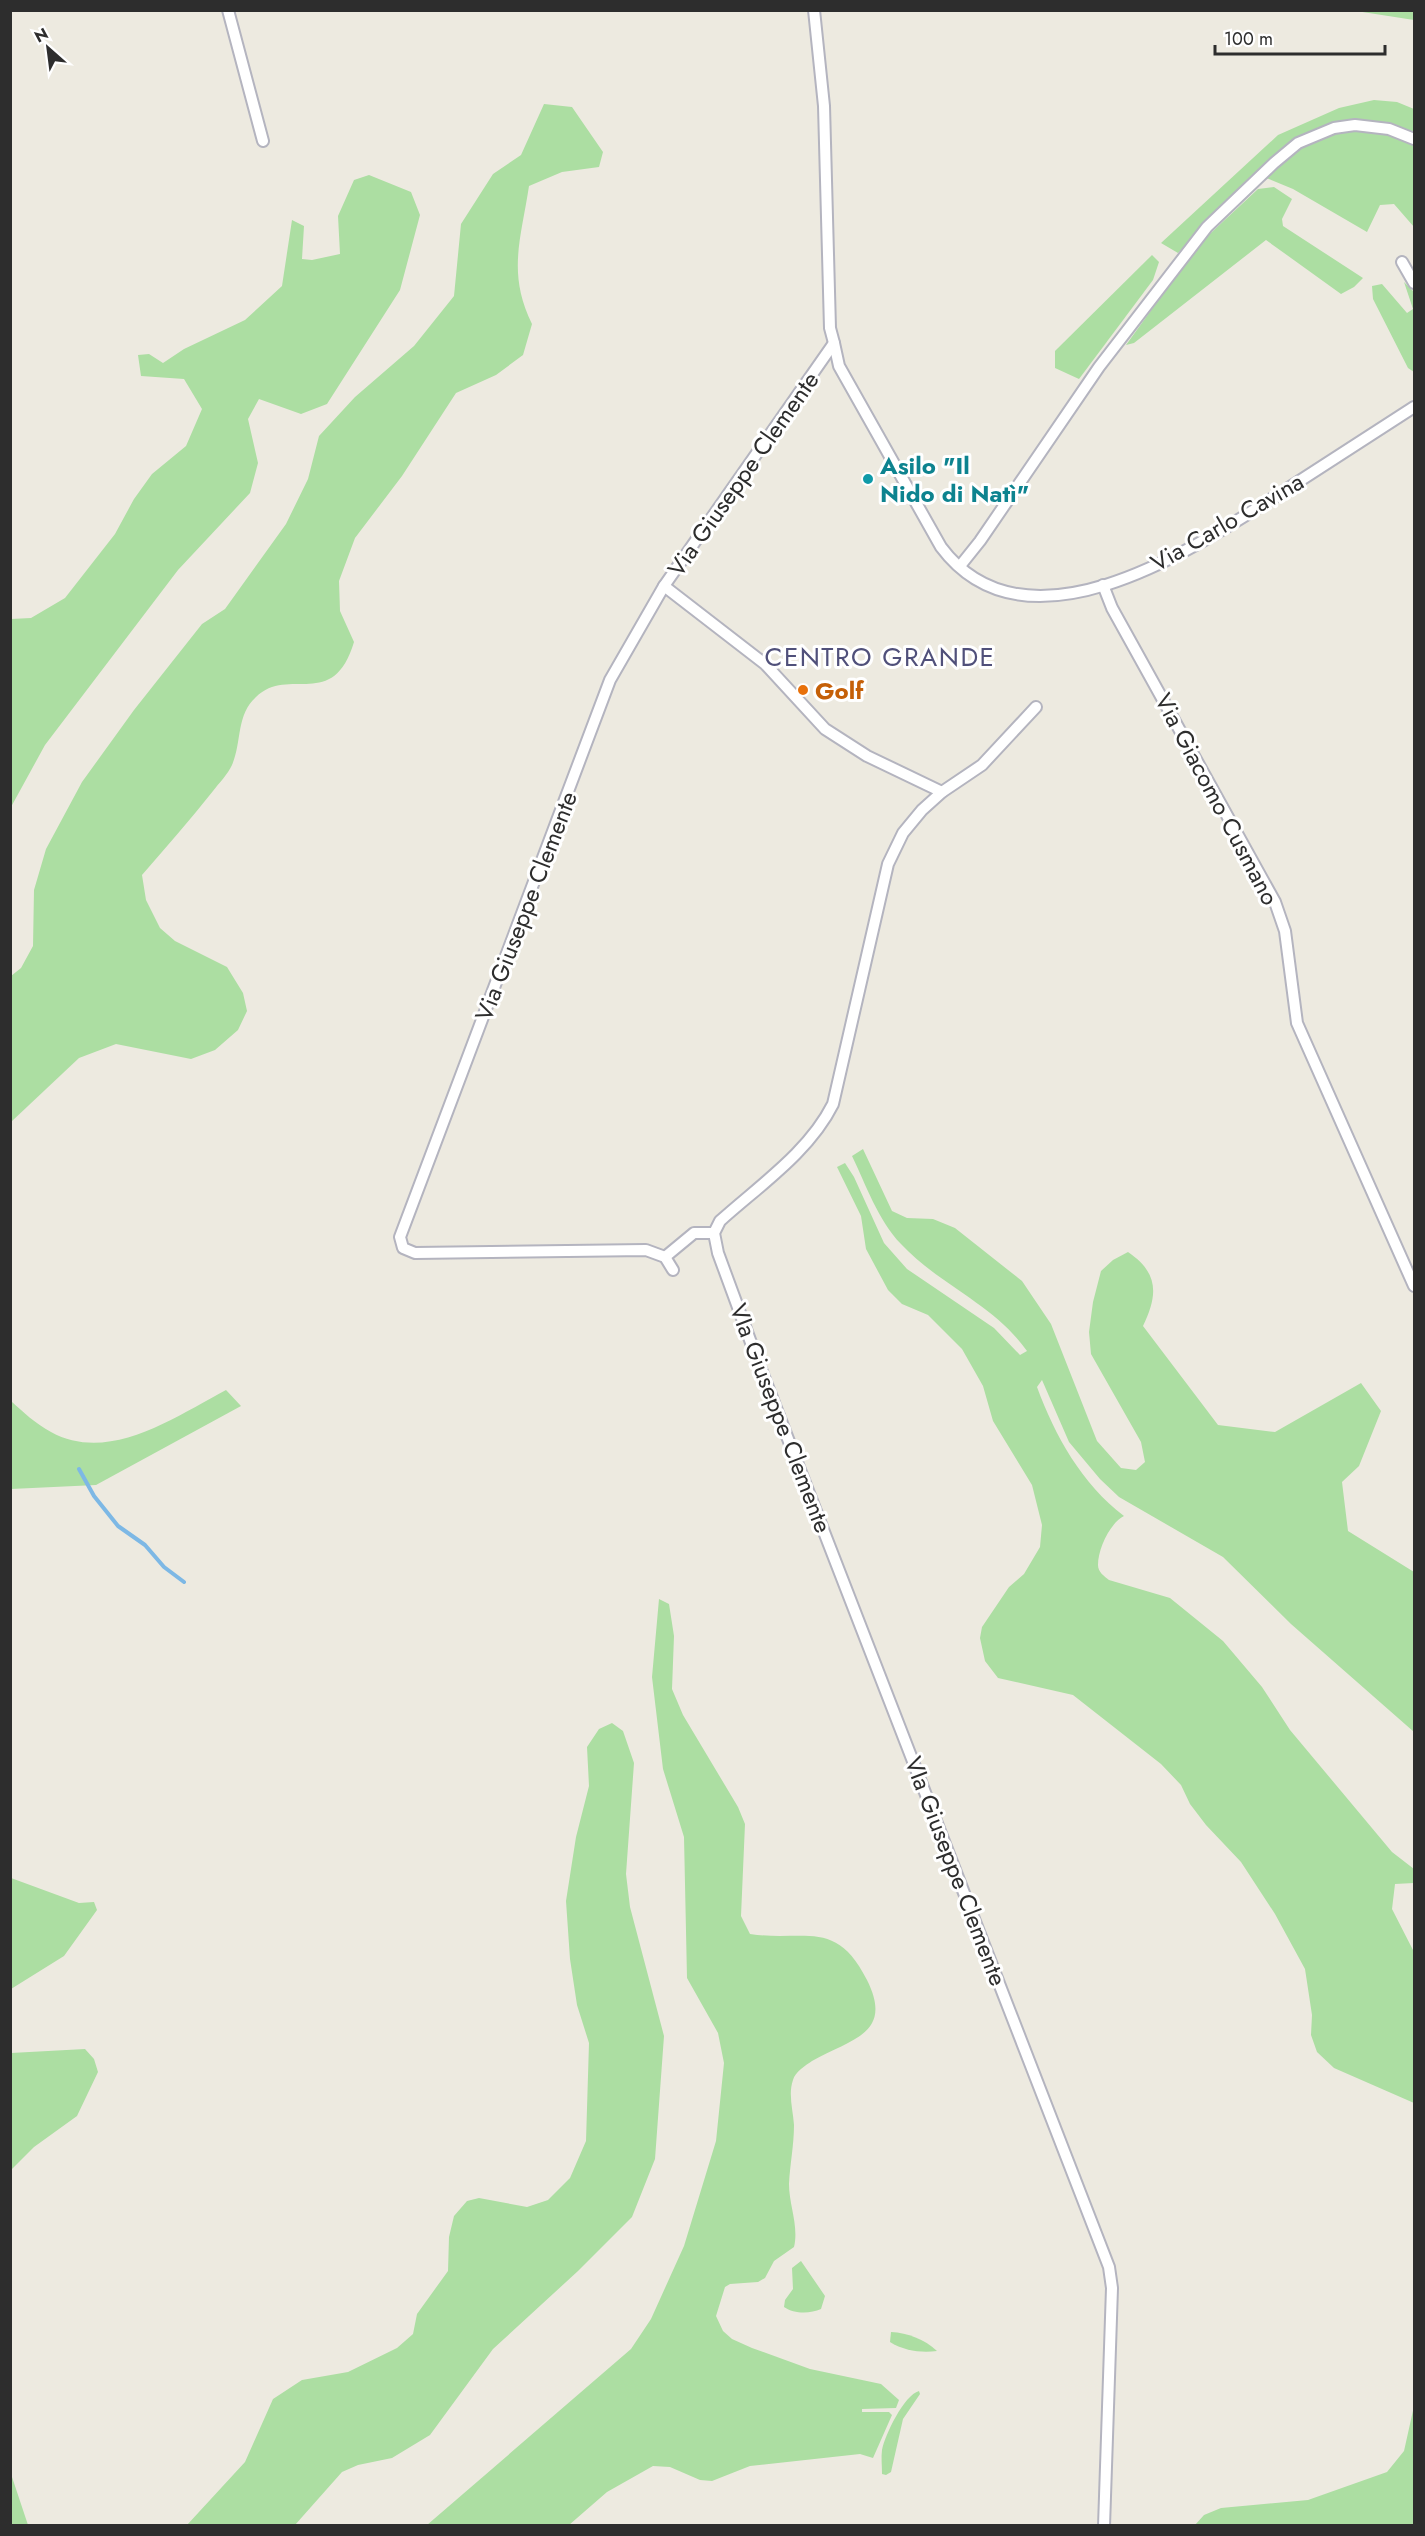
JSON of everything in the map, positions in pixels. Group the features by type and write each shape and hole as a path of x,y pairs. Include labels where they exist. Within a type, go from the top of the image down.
{"street":[{"path":"228,10 263,141"},
{"name":"Via Carlo Cavina","path":"814,10 824,106 830,328 839,366 941,547 977,579 998,589 1025,594 1079,592 1128,577 1190,550 1414,407"},
{"path":"960,566 980,542 1099,367 1207,228 1274,163 1298,144 1355,124 1389,129 1414,139"},
{"path":"1402,262 1414,283"},
{"name":"Via Giuseppe Clemente","path":"664,1257 646,1250 415,1253 406,1251 400,1240 610,680 664,586 834,343"},
{"name":"Via Giacomo Cusmano","path":"1103,585 1112,608 1275,902 1285,931 1297,1023 1414,1286"},
{"path":"664,586 765,664 825,729 867,756 942,792"},
{"path":"673,1270 664,1257 694,1233 714,1233 720,1221 793,1156 822,1125 837,1088 892,854 909,824 942,792 982,765 1036,707"},
{"name":"VIa Giuseppe Clemente","path":"714,1233 718,1253 762,1370 1109,2267 1112,2288 1104,2526"}],"green space":[{"path":"1356,11 1414,11 1414,20"},
{"path":"1374,100 1397,102 1414,109 1414,227 1394,204 1380,205 1367,232 1293,189 1264,177 1245,186 1178,253 1161,243 1278,135 1339,108"},
{"path":"544,104 572,107 603,152 599,167 562,172 529,186 518,256 520,288 524,306 532,324 523,355 496,375 456,393 402,476 355,538 339,581 340,611 354,642 345,663 334,676 322,682 282,685 269,688 256,697 242,720 235,756 228,772 142,875 146,900 160,928 175,941 227,967 243,993 247,1011 238,1030 215,1050 191,1059 116,1044 79,1058 11,1122 11,976 21,968 33,946 34,890 46,849 82,782 134,710 202,624 225,609 286,524 308,479 319,436 355,397 414,346 454,296 461,224 493,174 521,155"},
{"path":"369,175 411,192 420,215 400,290 327,404 301,414 259,399 248,419 258,463 250,493 178,570 45,745 11,807 11,619 31,618 65,598 115,534 134,499 152,474 186,446 202,409 184,379 141,376 138,355 149,354 163,363 184,349 245,320 282,286 292,220 304,226 302,259 312,260 340,254 338,216 354,180"},
{"path":"1274,187 1292,199 1282,219 1283,226 1363,278 1354,287 1341,294 1266,240 1134,343 1126,345 1199,244 1258,189"},
{"path":"1152,255 1159,262 1153,280 1079,379 1055,368 1055,351"},
{"path":"1404,282 1414,292 1414,372 1408,368 1373,299 1372,286 1382,284 1407,313 1413,309"},
{"path":"863,1149 892,1211 907,1218 933,1219 955,1228 1022,1281 1051,1324 1097,1441 1121,1468 1136,1470 1145,1462 1141,1442 1091,1354 1089,1332 1093,1302 1101,1271 1113,1260 1128,1252 1146,1268 1153,1285 1151,1304 1143,1326 1218,1425 1275,1432 1361,1383 1381,1411 1359,1466 1342,1482 1348,1531 1414,1572 1414,1732 1291,1624 1223,1557 1119,1497 1100,1479 1069,1442 1042,1380 1037,1387 1052,1423 1072,1458 1095,1489 1124,1516 1114,1524 1103,1544 1098,1567 1100,1572 1109,1580 1170,1598 1223,1641 1262,1687 1290,1730 1392,1852 1414,1869 1414,1883 1395,1884 1392,1909 1414,1952 1414,2103 1334,2068 1317,2052 1311,2035 1312,2015 1305,1969 1275,1914 1241,1862 1206,1825 1190,1804 1181,1785 1161,1764 1073,1695 998,1678 985,1661 980,1638 982,1627 1009,1587 1024,1574 1040,1547 1042,1525 1032,1485 993,1421 983,1386 962,1349 928,1315 902,1304 888,1290 866,1249 861,1216 837,1167 845,1163 854,1177 884,1243 907,1269 994,1328 1020,1355 1027,1351 999,1320 932,1271 893,1235 873,1202 852,1156"},
{"path":"226,1390 241,1406 96,1485 11,1489 11,1401 35,1422 51,1432 73,1440 96,1443 118,1440 164,1424"},
{"path":"659,1599 669,1604 674,1636 672,1689 683,1715 738,1807 745,1824 741,1916 750,1934 818,1937 831,1940 843,1948 855,1961 867,1980 874,1998 875,2012 872,2024 864,2032 854,2040 812,2061 794,2077 791,2091 794,2125 789,2192 795,2223 794,2247 774,2261 765,2278 758,2282 730,2284 725,2287 716,2316 723,2331 732,2339 810,2369 881,2384 899,2400 896,2408 862,2409 862,2412 889,2412 892,2415 873,2458 860,2454 750,2466 712,2481 700,2480 670,2467 653,2466 607,2492 569,2525 427,2525 631,2349 651,2319 684,2246 716,2141 724,2063 718,2033 687,1978 684,1837 663,1769 652,1677"},
{"path":"612,1723 623,1731 634,1763 626,1874 630,1907 664,2036 655,2159 632,2217 578,2271 493,2349 430,2435 392,2458 358,2465 342,2472 295,2525 187,2525 245,2462 273,2399 302,2380 348,2372 397,2348 413,2334 417,2314 448,2271 449,2237 454,2216 467,2201 479,2198 527,2207 548,2200 570,2178 586,2141 589,2043 577,2005 570,1959 566,1901 576,1837 589,1786 587,1747 599,1729"},
{"path":"11,1878 79,1903 94,1902 97,1910 64,1956 11,1989"},
{"path":"85,2049 94,2059 98,2072 77,2116 34,2147 11,2170 11,2053"},
{"path":"801,2261 825,2296 821,2309 817,2311 797,2312 784,2307 785,2300 793,2289 792,2268"},
{"path":"891,2332 916,2337 937,2351 919,2351 901,2347 890,2342"},
{"path":"919,2391 920,2394 903,2419 891,2472 886,2475 882,2474 882,2450 887,2435 901,2407"},
{"path":"1414,2406 1414,2525 1195,2525 1204,2515 1221,2508 1308,2500 1387,2472 1404,2451"},
{"path":"10,2471 28,2525 11,2525"}],"waterway":[{"path":"79,1469 94,1496 118,1526 145,1545 164,1567 184,1582"}],"place":[{"name":"Asilo \"Il Nido di Natì\"","path":"868,479"},
{"name":"Golf","path":"803,690"}],"district":[{"name":"CENTRO GRANDE","path":"880,657"}]}
